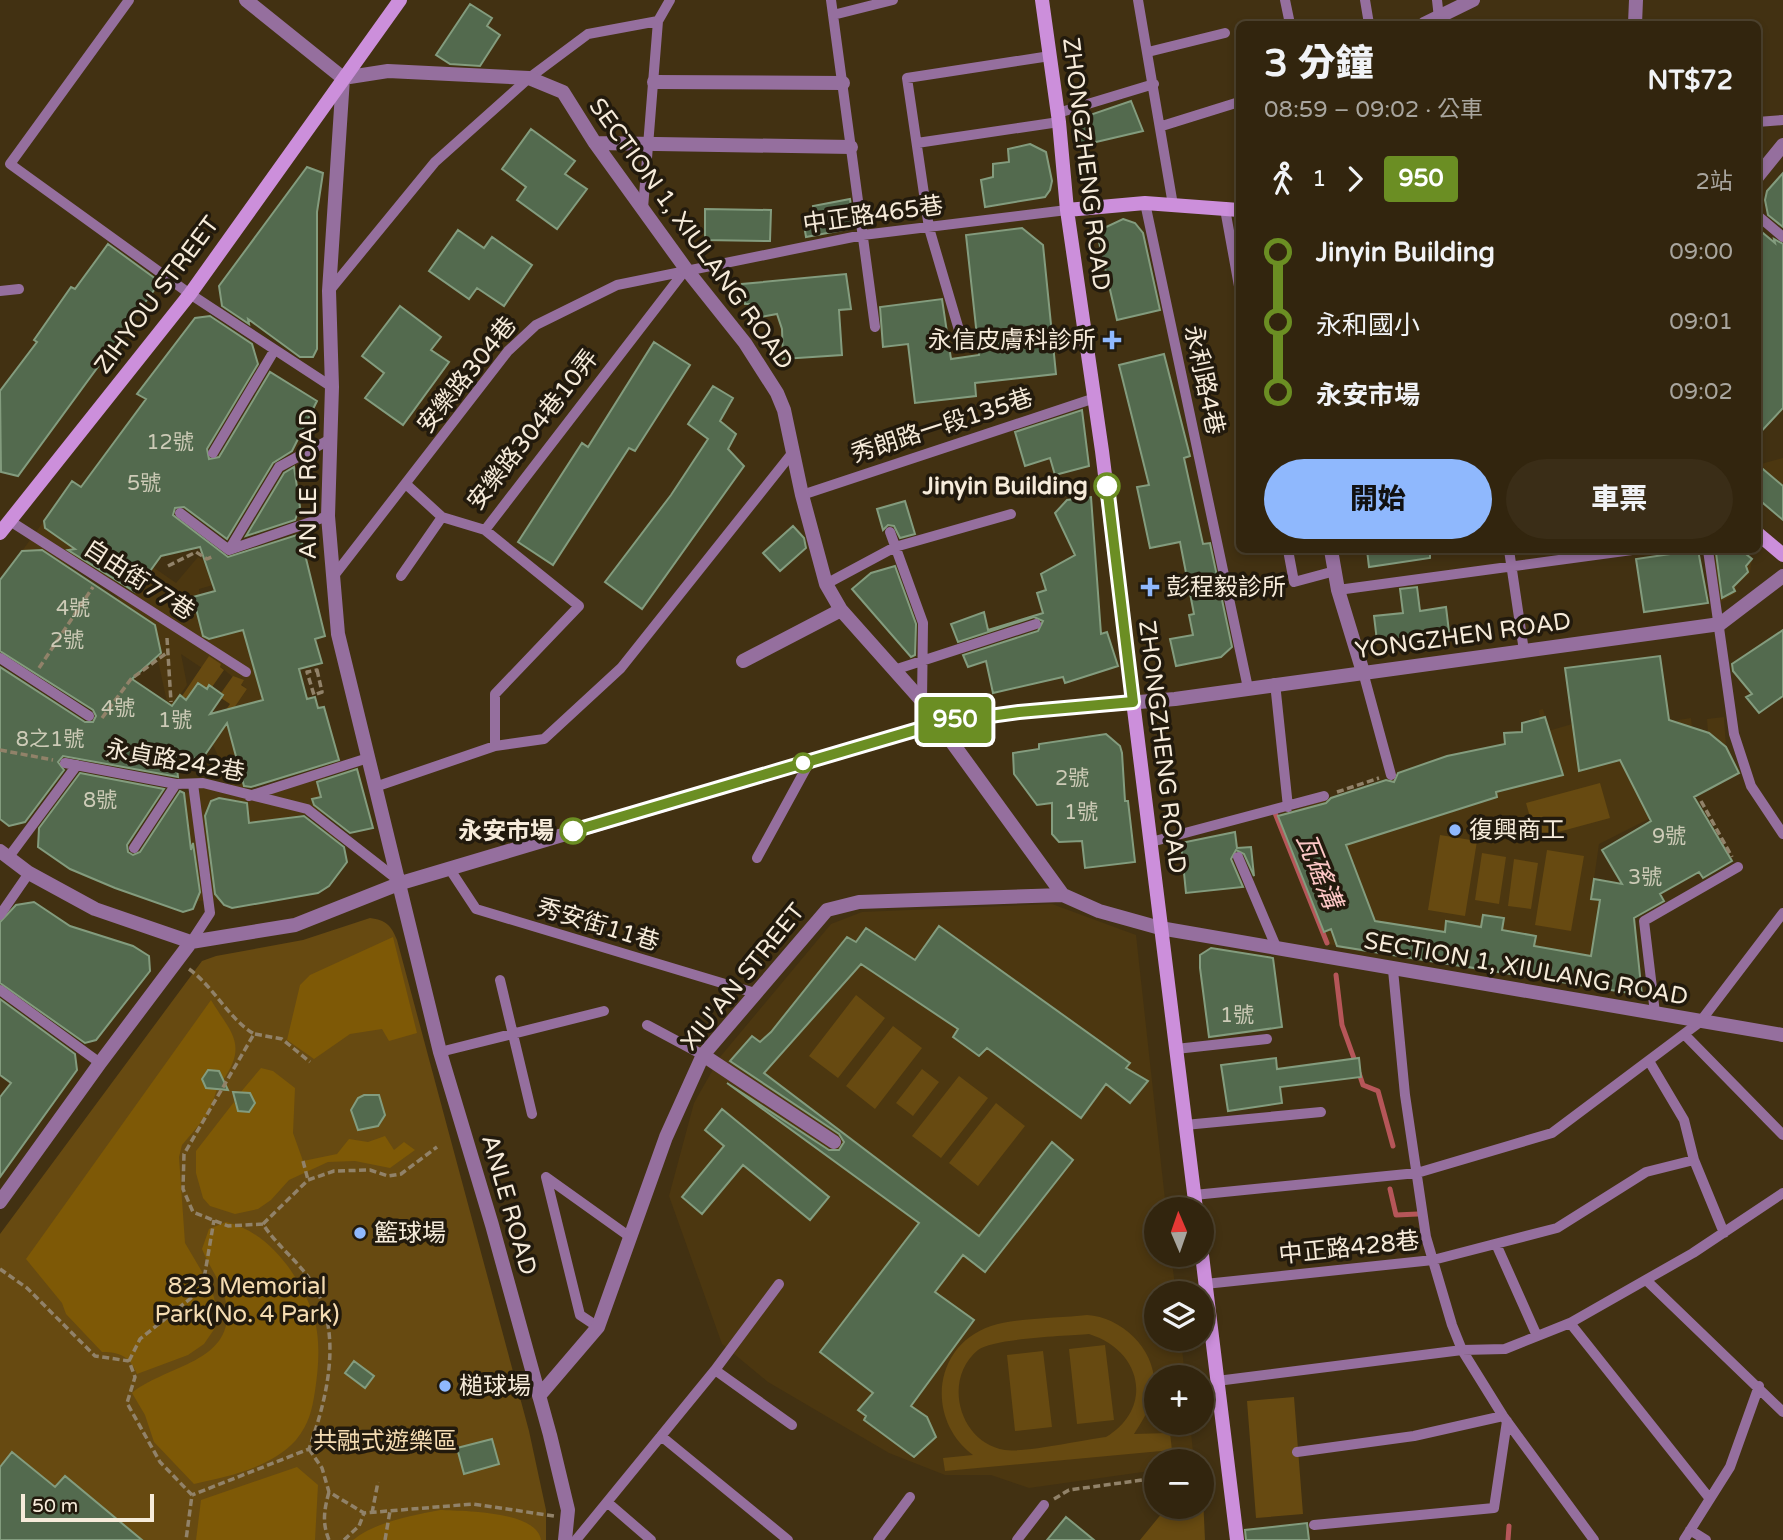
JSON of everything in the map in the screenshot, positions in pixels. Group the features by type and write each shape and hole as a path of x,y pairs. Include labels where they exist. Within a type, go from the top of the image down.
{"street":[{"path":"246,0 343,78"},
{"name":"ZIHYOU STREET","path":"0,533 190,294 400,0"},
{"name":"ZHONGZHENG ROAD","path":"1042,0 1067,210 1095,398 1194,1197"},
{"path":"1432,21 1474,0"},
{"path":"1635,21 1636,0"},
{"name":"SECTION 1, XIULANG ROAD","path":"343,78 388,71 529,78 563,92 595,143 686,269 746,342 777,393 784,410 802,495 826,584 841,610 922,701 1063,895 1099,911 1160,928 1783,1035"},
{"name":"AN LE ROAD","path":"343,78 329,291 332,387 328,516 331,579 338,634 401,883"},
{"path":"654,82 843,83"},
{"path":"595,143 851,148"},
{"path":"1761,172 1783,145"},
{"path":"1067,210 1145,203 1232,209"},
{"path":"1761,536 1783,555"},
{"path":"1332,553 1338,590 1363,672"},
{"name":"YONGZHEN ROAD","path":"191,942 295,925 401,883 939,723 1248,688 1720,624 1783,576"},
{"path":"743,661 841,610"},
{"path":"0,1202 191,942 95,909 29,873 4,854"},
{"name":"ANLE ROAD","path":"401,883 440,1052 540,1396 565,1497 565,1540"},
{"name":"XIU'AN STREET","path":"540,1396 598,1327 666,1137 703,1055 827,910 859,902 1063,895"},
{"path":"703,1055 834,1142"},
{"path":"1213,1351 1237,1540"}],"lane":[{"path":"129,0 5,166 274,351 332,387"},
{"path":"643,208 658,21 670,0"},
{"path":"831,0 875,327"},
{"path":"833,15 893,0"},
{"path":"1138,0 1174,205"},
{"path":"1285,0 1289,21"},
{"path":"1365,0 1368,21"},
{"path":"1437,0 1439,18"},
{"path":"329,291 435,162 529,78 588,34 658,21"},
{"path":"1148,52 1224,33"},
{"path":"959,330 929,228 907,78 1050,56"},
{"path":"917,143 1058,117 1124,91 1154,84"},
{"path":"1162,126 1236,103"},
{"path":"1761,122 1783,120"},
{"name":"永利路4巷","path":"1145,203 1248,688"},
{"path":"1232,209 1236,253"},
{"name":"中正路465巷","path":"686,269 863,235 1067,210"},
{"path":"1761,218 1783,237"},
{"name":"安樂路304巷","path":"331,579 407,485 508,351 536,325 617,285 686,269"},
{"name":"安樂路304巷10弄","path":"401,576 442,517 485,530 686,269"},
{"path":"0,290 19,289"},
{"path":"213,453 274,351"},
{"name":"秀朗路一段135巷","path":"802,495 1095,398"},
{"path":"229,550 279,467 329,440"},
{"path":"375,786 495,746 544,739 621,668 793,452"},
{"path":"407,485 442,517"},
{"path":"180,513 229,550"},
{"path":"826,584 895,547 1011,514"},
{"path":"229,550 328,516"},
{"name":"自由街77巷","path":"10,521 246,672"},
{"path":"485,530 579,606 495,694 495,746"},
{"path":"890,532 923,624 922,701"},
{"path":"1289,553 1294,582 1335,571"},
{"path":"1509,553 1524,650"},
{"path":"1338,590 1610,553"},
{"path":"1708,553 1734,734 1751,786 1783,834"},
{"path":"894,670 1036,624"},
{"path":"0,658 89,716"},
{"path":"1363,672 1391,775"},
{"path":"1275,683 1288,807"},
{"path":"249,796 368,758"},
{"path":"757,858 810,761"},
{"name":"永貞路242巷","path":"65,763 176,784 203,783 307,809 401,883"},
{"path":"4,854 77,765"},
{"path":"134,848 176,784"},
{"path":"191,942 210,913 193,784"},
{"path":"1151,842 1324,796"},
{"path":"1238,857 1277,949"},
{"path":"1654,1013 1644,921 1738,867"},
{"name":"秀安街11巷","path":"449,868 477,909 755,993"},
{"path":"0,915 29,873"},
{"path":"1214,1200 1416,1173 1552,1133 1700,1022 1783,913"},
{"path":"1393,970 1405,1095 1416,1173 1433,1260 1462,1350 1505,1418 1594,1540"},
{"path":"500,980 531,1114"},
{"path":"0,990 100,1063"},
{"path":"440,1052 604,1011"},
{"path":"647,1025 703,1055"},
{"path":"1684,1034 1783,1135"},
{"path":"1176,1049 1268,1039"},
{"path":"1649,1061 1684,1120 1694,1160 1724,1233"},
{"path":"1185,1125 1321,1112"},
{"name":"中正路428巷","path":"1214,1283 1433,1260 1496,1244 1557,1228 1646,1172 1694,1160"},
{"path":"598,1327 580,1315 546,1177 630,1237"},
{"path":"1217,1381 1462,1350 1505,1349 1570,1323 1724,1233 1783,1194"},
{"path":"1496,1244 1537,1336"},
{"path":"1646,1280 1783,1412"},
{"path":"576,1540 715,1370 779,1284"},
{"path":"1570,1323 1710,1499"},
{"path":"715,1370 792,1426"},
{"path":"1684,1540 1730,1467 1759,1386"},
{"path":"1297,1452 1414,1436 1505,1418"},
{"path":"1314,1525 1494,1508 1505,1418"},
{"path":"661,1436 788,1540"},
{"path":"878,1540 910,1497"},
{"path":"607,1502 652,1540"},
{"path":"1017,1540 1044,1505"},
{"path":"1690,1530 1706,1540"}],"path":[{"path":"168,566 196,552 207,559 229,550"},
{"path":"32,679 99,579"},
{"path":"166,622 171,702"},
{"path":"89,716 104,719 131,679 168,652"},
{"path":"317,670 322,692 314,695 310,681 307,672 317,670"},
{"path":"303,683 310,681"},
{"path":"0,750 65,763"},
{"path":"1324,796 1391,775"},
{"path":"1702,801 1738,867"},
{"path":"178,961 201,977 239,1025 254,1034 282,1039 310,1062"},
{"path":"254,1034 184,1154 184,1189 193,1212 228,1226 263,1224 307,1180 334,1171 370,1170 388,1176 401,1174 437,1147"},
{"path":"303,1161 307,1180"},
{"path":"192,1494 160,1462 127,1403 135,1377 129,1361 140,1339 196,1294 205,1273 214,1220"},
{"path":"263,1224 275,1243 317,1290 327,1317 327,1379 322,1411 309,1449"},
{"path":"0,1269 27,1288 95,1356 129,1361"},
{"path":"309,1449 322,1468 329,1492 324,1512 324,1529 330,1540"},
{"path":"192,1494 309,1449"},
{"path":"1044,1505 1069,1490 1144,1480"},
{"path":"372,1513 378,1482"},
{"path":"329,1492 363,1513 473,1504 533,1515 567,1517"},
{"path":"186,1540 192,1494"},
{"path":"385,1540 390,1511"},
{"path":"344,1540 359,1526 363,1513"}],"shaded area":[{"path":"1783,458 1783,520 1761,501 1761,464"},
{"path":"44,521 45,528 119,567 111,578 134,594 153,567 176,583 198,557 205,562 213,585 199,589 200,595 193,597 205,640 243,630 265,710 226,721 246,792 339,762 342,771 325,776 327,787 321,797 313,799 328,823 344,835 338,843 309,814 249,823 246,802 219,798 211,801 208,808 220,900 196,901 184,793 198,791 197,784 232,786 211,741 247,689 209,657 202,668 181,654 187,685 172,706 167,702 157,656 117,600 118,597 75,568 34,551 22,551"},
{"path":"1714,553 1745,553 1752,559 1750,573 1736,586 1736,593 1719,603"},
{"name":"復興商工","path":"1660,656 1669,720 1678,723 1678,720 1691,718 1692,728 1708,733 1707,719 1724,717 1726,747 1738,774 1599,844 1594,879 1611,882 1610,888 1629,921 1635,923 1642,995 1328,944 1278,815 1504,744 1504,733 1522,732 1522,723 1540,719 1539,710 1543,709 1547,722 1543,723 1545,732 1572,724 1565,668"},
{"path":"1052,904 1136,935 1165,1197 1144,1197 1144,1267 1173,1267 1174,1281 1144,1281 1144,1351 1182,1351 1184,1365 1144,1365 1144,1435 1191,1435 1193,1449 1144,1449 1144,1472 1029,1488 991,1475 945,1475 889,1453 768,1382 722,1344 669,1196 694,1103 720,1057 831,924 862,912"}],"green space":[{"path":"209,656 221,664 220,667 224,670 212,687 209,685 207,689 198,683 187,699 182,696"},
{"path":"233,676 244,680 241,685 247,689 221,727 216,724 230,704 221,698 221,693"},
{"path":"1600,783 1610,818 1536,838 1526,803"},
{"path":"1440,835 1477,841 1465,916 1428,910"},
{"path":"1547,850 1584,856 1571,931 1535,925"},
{"path":"1482,853 1506,857 1499,904 1475,900"},
{"path":"1514,859 1538,863 1531,909 1508,906"},
{"name":"823 Memorial Park(No. 4 Park)","path":"370,918 387,924 397,940 529,1431 546,1510 546,1540 0,1540 0,1234 202,961 303,940"},
{"path":"393,937 417,1033 389,1041 382,1029 350,1034 314,1059 287,1040 300,985 310,975"},
{"path":"856,995 885,1018 838,1078 809,1056"},
{"path":"211,1000 234,1039 234,1057 223,1080 218,1071 208,1070 202,1079 207,1088 217,1089 209,1113 182,1145 179,1157 185,1243 211,1287 216,1305 215,1328 204,1344 188,1355 137,1374 124,1357 102,1352 66,1314 62,1303 26,1259"},
{"path":"893,1026 922,1048 875,1109 846,1086"},
{"path":"261,1068 273,1071 295,1088 293,1133 303,1161 337,1154 349,1139 368,1142 385,1136 394,1150 404,1142 415,1150 390,1168 355,1161 328,1162 289,1180 271,1200 258,1209 235,1214 210,1206 203,1198 196,1173 196,1151 234,1102 238,1111 249,1112 255,1103 250,1094 240,1093"},
{"path":"922,1069 939,1082 913,1116 896,1103"},
{"path":"959,1076 988,1098 941,1158 912,1136"},
{"path":"996,1103 1025,1126 978,1186 949,1163"},
{"path":"226,1222 255,1234 268,1244 298,1282 312,1311 317,1330 316,1381 307,1422 286,1450 249,1470 194,1484 154,1442 145,1415 132,1393 196,1360 221,1338 226,1323 226,1303 202,1249 209,1229"},
{"path":"1087,1315 1113,1322 1125,1330 1144,1350 1151,1365 1144,1365 1144,1418 1134,1434 1170,1435 1172,1449 1144,1449 1144,1453 945,1471 943,1458 973,1455 958,1440 948,1423 942,1404 942,1385 947,1366 957,1350 971,1336 1001,1323","holes":["1089,1334 1107,1342 1130,1366 1136,1395 1131,1410 1121,1425 1106,1437 1039,1448 1005,1450 989,1445 976,1436 967,1423 959,1393 961,1377 967,1362 986,1346 1014,1340"]},
{"path":"1105,1345 1114,1420 1077,1424 1069,1349"},
{"path":"1043,1351 1052,1427 1015,1431 1007,1355"},
{"path":"1294,1397 1303,1514 1256,1518 1247,1401"},
{"path":"297,1467 318,1485 315,1540 196,1540 201,1500"},
{"path":"440,1510 481,1512 513,1518 536,1530 541,1540 353,1540 383,1524"},
{"path":"1157,1519 1204,1519 1205,1540 1140,1540"}],"building":[{"path":"470,4 492,18 487,26 500,35 480,66 450,64 436,55"},
{"path":"1131,101 1143,131 1079,146 1077,127 1084,117"},
{"path":"531,129 575,161 565,174 587,189 557,229 517,200 526,187 502,169"},
{"path":"1030,144 1046,152 1052,181 1045,197 985,207 981,180 993,177 993,164 1009,162 1008,149"},
{"path":"307,167 323,173 317,212 317,349 313,357 300,357 248,319 249,324 222,306 219,286"},
{"path":"1783,173 1783,227 1768,215 1765,200 1767,191"},
{"path":"850,199 854,228 806,237 803,219 815,217 813,206"},
{"path":"705,209 771,210 770,241 705,240"},
{"path":"1123,219 1135,223 1143,233 1160,310 1117,320 1099,242 1104,228"},
{"path":"1022,228 1043,245 1056,374 975,383 976,396 915,403 908,344 883,347 880,307 942,299 951,359 979,355 966,235"},
{"path":"458,230 484,248 492,237 532,265 504,306 477,288 469,299 429,271"},
{"path":"1761,231 1775,243 1774,239 1783,244 1783,408 1761,432"},
{"path":"108,244 160,282 18,476 1,472 0,391 37,342 34,340 71,287 75,289"},
{"path":"846,274 851,309 839,310 842,355 783,359 782,329 777,314 755,318 754,304 745,304 742,284"},
{"path":"400,306 441,337 431,350 449,362 403,425 365,398 384,373 362,356"},
{"path":"210,316 252,344 258,364 207,449 209,459 219,457 270,372 317,401 292,451 273,463 227,539 184,507 175,508 173,515 228,557 300,534 325,636 315,639 322,663 299,669 307,699 315,697 318,708 324,707 339,760 251,787 244,786 227,723 200,762 195,758 192,763 175,751 178,777 63,756 58,762 64,770 25,822 9,826 0,819 0,667 85,722 93,722 96,716 93,710 0,651 0,580 22,551 42,550 155,625 161,653 132,679 172,706 180,695 186,700 198,683 207,689 209,685 223,695 210,714 263,700 243,630 209,639 203,636 193,597 215,591 200,547 161,556 135,592 68,550 75,549 45,528 44,521 72,481 81,487 146,399 137,394 195,318"},
{"path":"654,342 690,365 635,451 629,448 553,565 518,542 582,443 588,447"},
{"path":"1164,354 1190,456 1184,458 1203,544 1210,543 1232,647 1221,657 1176,666 1170,639 1193,635 1189,615 1194,614 1180,542 1150,548 1137,487 1149,485 1119,365"},
{"path":"713,386 733,398 720,421 736,434 728,449 744,466 642,609 605,582 671,495 708,439 688,424"},
{"path":"1082,410 1089,466 1055,475 1050,458 1025,466 1015,432"},
{"path":"294,467 300,507 295,520 246,536 284,473"},
{"path":"1761,467 1783,486 1783,520 1761,501"},
{"path":"1091,497 1101,634 1107,632 1118,666 1065,683 1063,677 993,693 986,661 968,667 963,655 1038,631 1043,621 1034,617 958,642 951,624 984,612 988,630 1043,613 1037,593 1046,590 1041,574 1075,555 1055,513 1067,500"},
{"path":"905,501 915,534 900,538 894,526 888,525 883,530 877,509"},
{"path":"793,526 804,538 806,548 780,571 763,553"},
{"path":"1367,553 1430,553 1430,558 1369,567"},
{"path":"1699,553 1708,603 1644,612 1636,559"},
{"path":"1716,553 1745,553 1752,559 1746,566 1748,572 1733,587 1735,591 1722,598"},
{"path":"895,566 916,624 915,655 911,657 852,589 871,573"},
{"path":"1417,587 1420,611 1446,607 1449,632 1377,641 1374,616 1403,613 1400,589"},
{"path":"1783,630 1783,696 1759,713 1746,697 1752,694 1733,671 1732,664"},
{"path":"1660,656 1669,720 1709,733 1726,747 1739,773 1694,797 1732,861 1703,878 1699,872 1660,894 1664,901 1634,918 1642,995 1337,946 1331,929 1324,932 1278,816 1326,803 1331,798 1386,780 1394,782 1398,773 1447,756 1505,744 1504,733 1522,732 1522,723 1545,717 1563,775 1496,792 1497,797 1346,845 1375,921 1445,932 1446,921 1481,927 1483,915 1504,918 1502,930 1536,936 1534,946 1591,956 1600,900 1591,899 1594,879 1622,884 1602,850 1651,821 1620,760 1579,771 1565,668"},
{"path":"1106,734 1120,746 1122,753 1125,801 1128,801 1135,862 1085,868 1082,841 1059,842 1052,834 1052,803 1037,805 1014,774 1013,753 1039,749 1039,744"},
{"path":"357,769 373,828 350,833 314,805 312,799 321,797 317,782"},
{"path":"80,773 164,789 127,845 128,852 133,855 140,852 180,791 184,793 191,850 193,843 200,892 193,909 183,912 115,888 70,869 38,847 39,828"},
{"path":"219,798 247,803 249,823 304,816 344,847 347,862 329,886 318,893 232,908 224,905 215,894 205,816 211,801"},
{"path":"1235,832 1237,848 1251,847 1254,876 1244,854 1236,850 1231,859 1243,887 1186,893 1181,843"},
{"path":"34,902 70,926 133,946 149,956 150,971 96,1040 85,1043 0,983 0,922 16,905"},
{"path":"939,926 1130,1063 1126,1068 1148,1081 1130,1103 1106,1084 1081,1118 987,1048 979,1056 953,1037 958,1029 861,964 764,1073 979,1236 1052,1142 1073,1160 985,1272 963,1255 935,1292 974,1320 911,1406 927,1417 936,1437 914,1457 864,1420 866,1416 858,1410 873,1393 820,1352 919,1223 727,1083 829,1150 839,1150 844,1142 839,1134 730,1061 752,1036 760,1042 771,1032 847,937 856,942 866,928 915,960"},
{"path":"1211,948 1273,958 1282,1027 1209,1037 1200,955"},
{"path":"0,999 75,1054 77,1070 0,1177 0,1097 11,1083 0,1075"},
{"path":"1276,1058 1277,1069 1359,1058 1361,1077 1280,1087 1282,1103 1228,1111 1221,1065"},
{"path":"208,1070 219,1071 228,1090 206,1088 202,1079"},
{"path":"233,1092 250,1093 255,1103 249,1112 238,1111"},
{"path":"364,1095 379,1095 385,1115 378,1126 358,1130 351,1110 358,1098"},
{"path":"722,1109 829,1197 810,1220 743,1165 702,1214 682,1197 724,1146 705,1130"},
{"path":"354,1361 374,1376 365,1388 345,1373"},
{"path":"492,1439 499,1464 464,1474 457,1448"},
{"path":"12,1452 55,1487 65,1476 142,1540 0,1540 0,1467"},
{"path":"1066,1517 1094,1540 1047,1540"},
{"path":"1307,1523 1309,1540 1246,1540 1245,1530"}],"waterway":[{"name":"瓦磘溝","path":"1275,813 1327,943"},
{"name":"瓦磘溝","path":"1336,975 1342,1025 1356,1064"},
{"name":"瓦磘溝","path":"1359,1073 1363,1085 1378,1091 1393,1146"},
{"name":"瓦磘溝","path":"1390,1189 1396,1215 1418,1214"},
{"name":"瓦磘溝","path":"1508,1540 1509,1526"}],"bus line":[{"name":"950","path":"573,831 939,723 1019,712 1133,702 1107,486"}],"place":[{"name":"永信皮膚科診所","path":"1112,340"},
{"name":"Jinyin Building","path":"1107,486"},
{"name":"彭程毅診所","path":"1150,587"},
{"name":"復興商工","path":"1455,830"},
{"name":"永安市場","path":"573,831"},
{"name":"籃球場","path":"360,1233"},
{"name":"槌球場","path":"445,1386"}],"park label":[{"name":"共融式遊樂區","path":"385,1441"}]}
